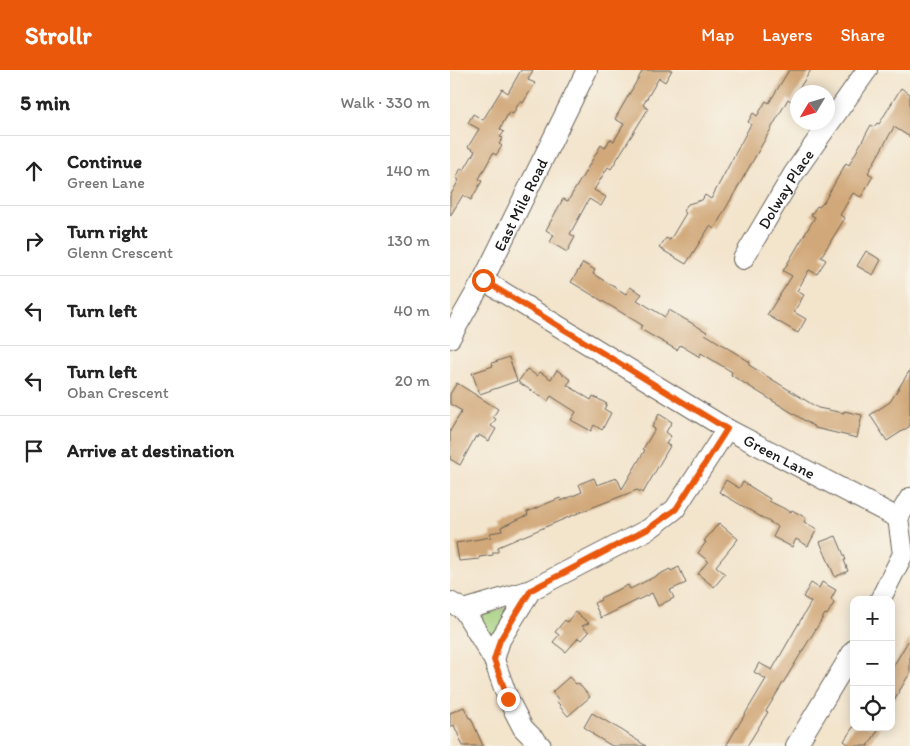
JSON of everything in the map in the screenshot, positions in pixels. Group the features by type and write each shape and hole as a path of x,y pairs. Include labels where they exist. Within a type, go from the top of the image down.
{"street":[{"name":"East Mile Road","path":"450,338 483,280 587,70"},
{"name":"Dolway Place","path":"743,260 794,173 867,70"},
{"name":"Green Lane","path":"483,280 727,429 898,518"},
{"path":"541,746 523,728 508,699 494,660 457,606 531,590 648,529 676,509 727,429"},
{"path":"882,596 904,554 898,518 910,498"},
{"path":"494,660 500,640 531,590"},
{"path":"796,746 850,657"}],"green space":[{"path":"509,607 509,612 500,630 492,634 487,632 482,620 483,615"}],"building":[{"path":"521,70 533,70 528,80 535,83 523,103 520,101 513,114 509,112 500,129 504,132 500,137 503,138 499,144 502,146 496,155 493,153 479,179 482,181 471,200 463,195 450,216 450,196 459,180 456,178 461,168 464,170 475,151 468,147 479,129 468,123 473,114 483,120 502,89 508,93"},
{"path":"643,70 672,70 665,82 659,78 643,105 648,109 611,169 608,167 594,190 606,197 601,206 589,199 570,234 575,237 567,252 550,242 554,235 546,230 563,199 568,201 601,145 605,148 610,139 614,141 624,124 615,119"},
{"path":"789,70 811,70 801,85 790,85 790,100 788,99 714,229 710,226 686,264 659,248 666,238 670,240 686,213 683,211 688,204 702,200 705,195 711,199 751,124 748,122 753,113 757,116 766,101 769,103"},
{"path":"901,88 910,94 910,137 894,127 868,173 873,176 861,197 853,193 840,215 845,218 821,257 826,260 817,274 809,270 797,291 804,295 794,312 806,319 798,333 767,315 792,276 783,271 815,217 811,215 817,206 819,207 824,202 846,163 849,165 871,125 874,127 877,123 879,124"},
{"path":"866,251 881,260 873,275 857,266"},
{"path":"583,263 595,270 593,274 626,294 630,287 642,294 637,300 665,317 669,310 707,332 705,334 750,362 749,365 818,408 862,415 857,438 815,428 731,375 732,372 701,353 700,357 680,345 677,350 640,329 642,325 571,282"},
{"path":"509,357 517,381 480,394 472,373 493,366 492,363"},
{"path":"527,369 537,376 540,372 551,379 557,370 571,380 567,385 591,400 593,396 607,404 604,409 611,413 602,430 594,425 591,431 571,420 576,412 551,396 548,401 518,382"},
{"path":"910,370 910,426 887,441 870,415 890,402"},
{"path":"457,383 498,409 493,417 496,419 491,426 496,429 489,441 479,435 478,438 476,436 460,465 450,459 450,431 462,411 450,404 450,394"},
{"path":"659,414 672,422 666,432 671,436 666,444 670,446 643,493 637,490 583,511 498,547 498,552 493,552 493,555 479,557 480,559 459,561 456,543 491,537 490,533 502,531 501,527 528,515 527,512 560,498 561,501 582,492 579,484 594,478 597,485 617,478 622,489 645,450 643,449 655,429 652,427"},
{"path":"726,480 739,488 743,482 770,499 769,501 806,518 804,522 817,529 808,546 796,539 792,547 773,537 778,527 719,492"},
{"path":"719,523 738,539 716,566 725,574 714,587 698,574 708,561 698,553 706,542 704,541"},
{"path":"836,536 846,560 844,560 848,571 835,577 820,542"},
{"path":"679,567 686,583 670,590 674,598 658,606 652,593 601,618 594,603 601,600 600,598 628,585 630,589 670,569 671,571"},
{"path":"822,582 836,590 831,599 834,603 827,615 825,614 747,746 726,746 766,679 754,672 759,663 772,670 811,602 803,597 811,583 819,588"},
{"path":"575,612 589,623 582,626 589,632 582,640 578,638 566,652 553,642 559,635 555,632"},
{"path":"910,638 910,673 895,698 895,686 895,663"},
{"path":"569,677 576,684 578,683 590,697 568,716 559,706 556,701 558,699 552,692"},
{"path":"464,707 483,746 463,746 454,725 450,727 450,713"},
{"path":"592,713 646,746 612,746 592,734 584,727"},
{"path":"850,731 877,731 868,746 851,746 844,741"}],"route":[{"path":"483,280 727,429 676,509 648,529 531,590 500,640 494,660 508,699"}]}
